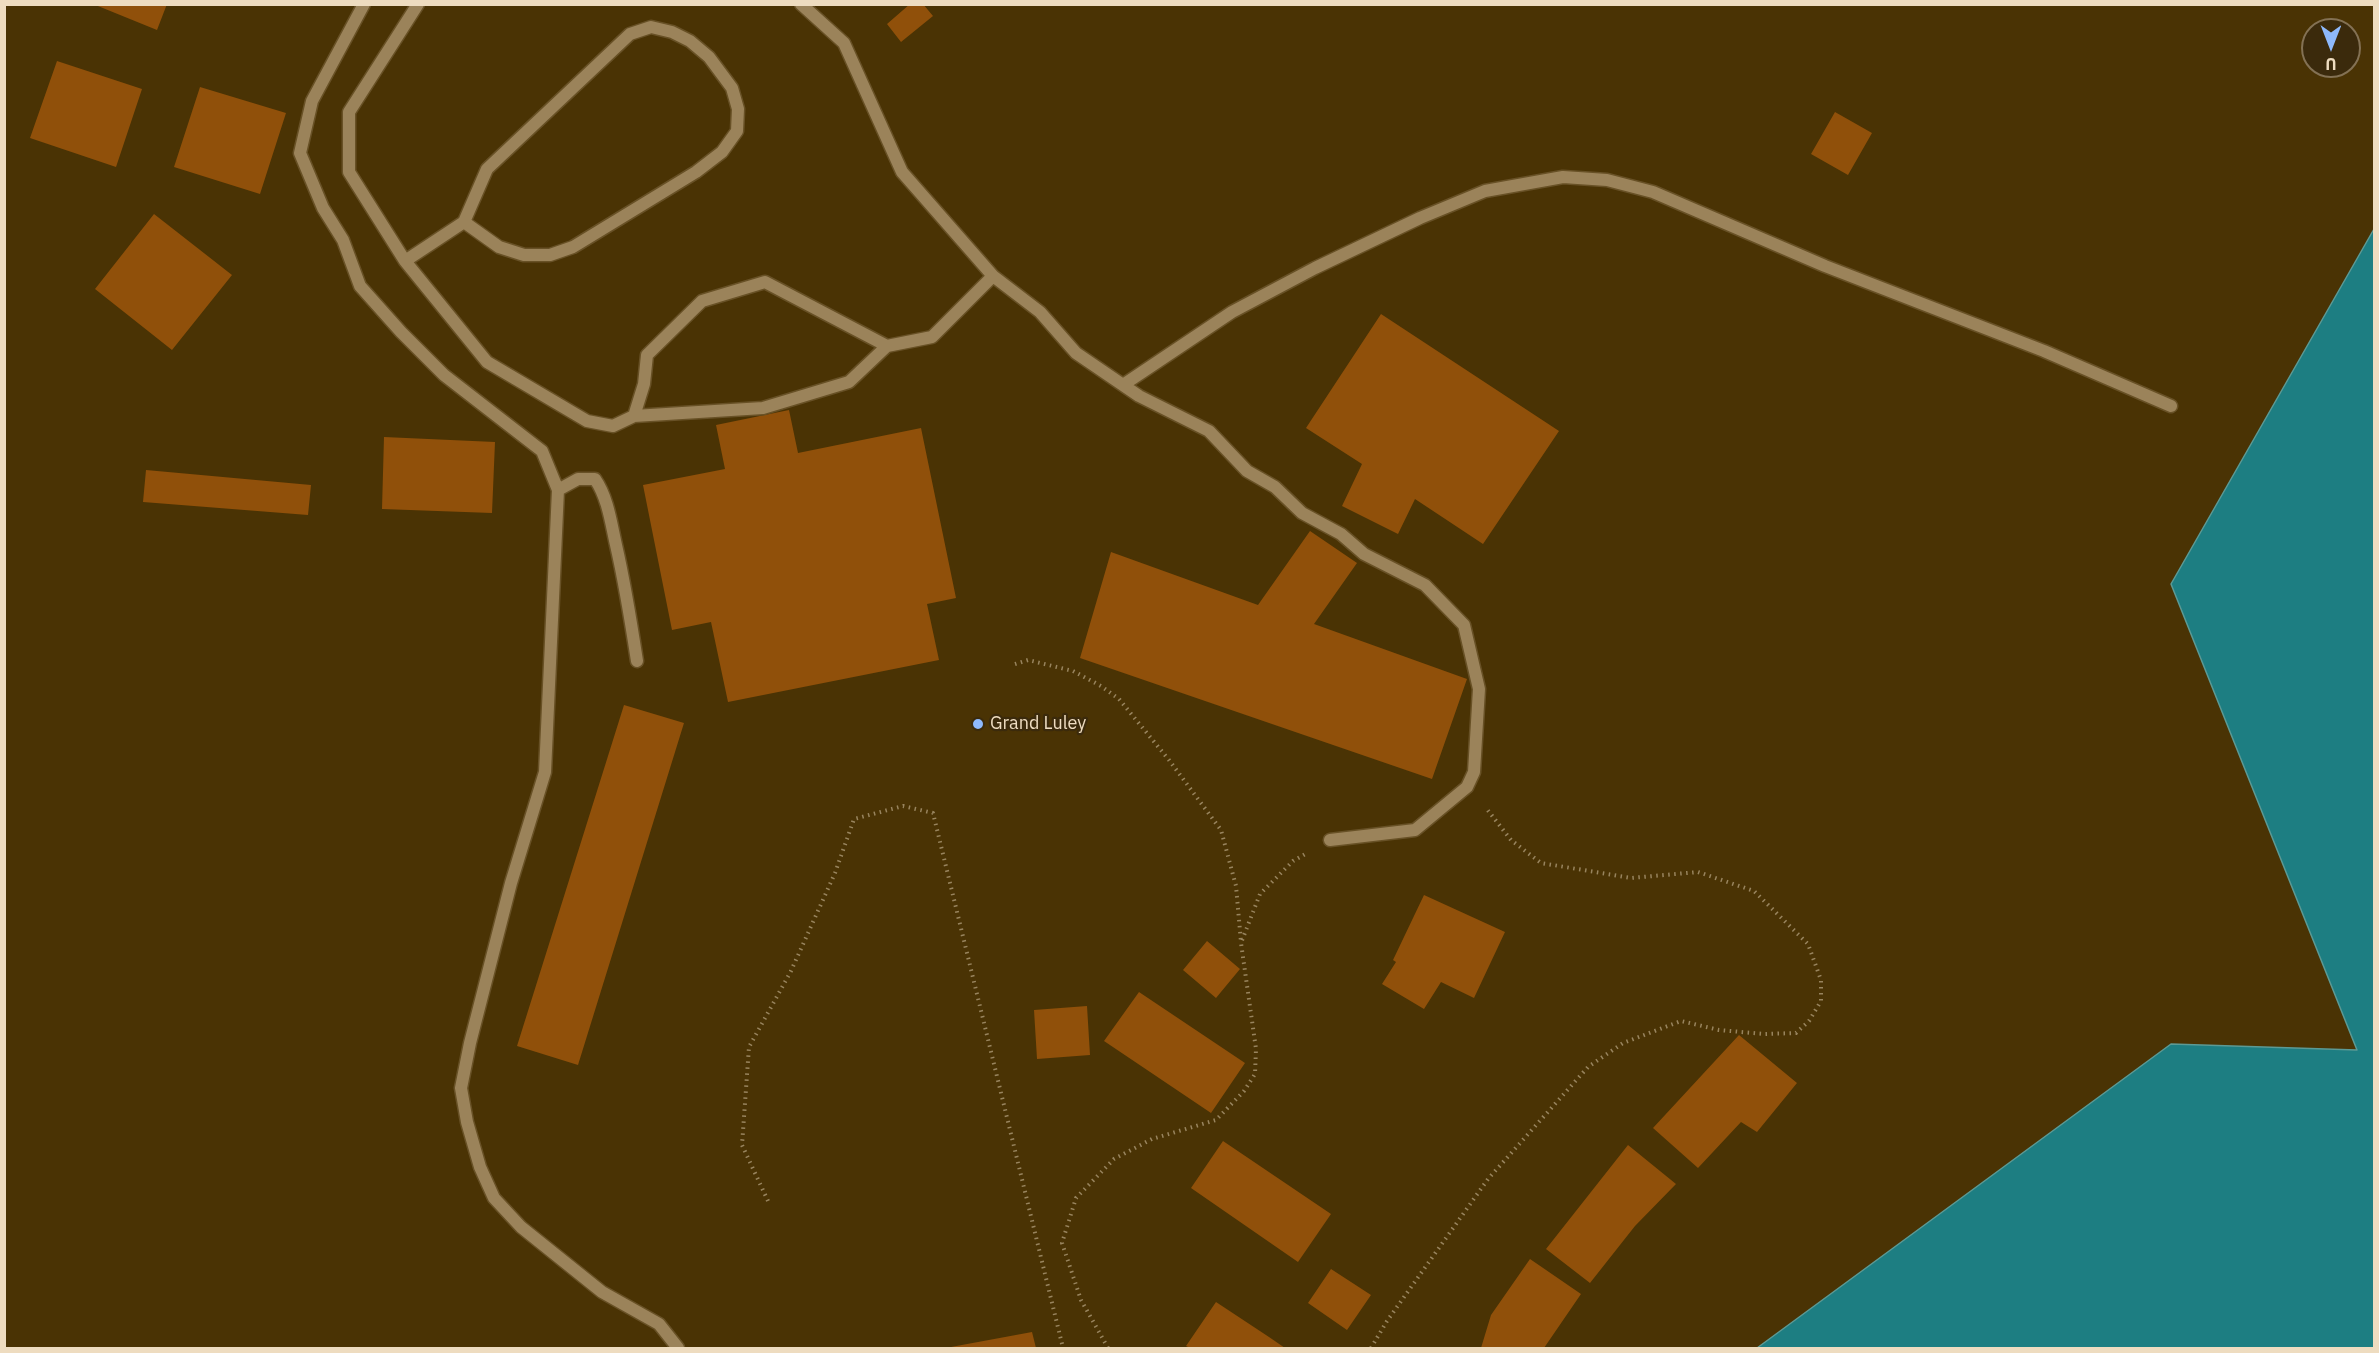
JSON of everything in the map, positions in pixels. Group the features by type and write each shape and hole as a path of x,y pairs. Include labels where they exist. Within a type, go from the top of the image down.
{"lane":[{"path":"364,4 312,101 300,153 323,208 343,240 360,286 444,375 542,451 558,490 545,772 511,883 470,1043 461,1088 467,1122 480,1167 494,1198 521,1227 594,1286 659,1324 678,1348"},
{"path":"418,4 349,112 349,172 405,261 487,362 587,422 613,426 634,416 763,408 849,382 887,346 932,337 993,276"},
{"path":"801,4 844,43 902,172 993,276 1040,312 1076,353 1139,396 1209,431 1247,471 1275,487 1302,513 1341,534 1364,554 1425,585 1464,625 1479,689 1474,772 1467,787 1415,830 1330,840"},
{"path":"405,261 464,222 487,169 630,34 651,27 672,32 690,41 709,57 732,88 738,109 737,130 722,152 696,172 573,247 550,255 524,255 499,247 464,222"},
{"path":"1123,385 1232,312 1315,268 1485,191 1563,177 1607,180 1653,192 1825,266 2044,351 2171,406"},
{"path":"634,416 644,384 647,355 702,301 765,282 887,346"},
{"path":"558,490 578,479 595,478 602,490 622,570 636,661"}],"path":[{"path":"1016,664 1028,660 1073,671 1119,699 1169,760 1221,830 1236,886 1241,943 1254,1026 1255,1074 1244,1091 1216,1120 1152,1139 1114,1159 1076,1198 1062,1243 1081,1300 1108,1348"},
{"path":"1371,1348 1387,1321 1488,1179 1588,1067 1623,1043 1681,1022 1719,1030 1764,1034 1796,1033 1809,1021 1821,1000 1821,980 1808,944 1754,891 1698,872 1631,878 1541,863 1511,840 1467,787"},
{"path":"768,1201 742,1145 749,1047 791,971 835,873 854,819 903,806 933,813 1063,1348"},
{"path":"1241,943 1260,894 1293,861 1330,840"}],"water":[{"path":"2374,229 2374,1348 1757,1348 2171,1044 2357,1050 2171,584"}],"building":[{"path":"93,4 167,4 157,30"},
{"path":"910,4 923,4 933,16 901,42 887,24"},
{"path":"57,61 142,89 116,167 30,138"},
{"path":"200,87 286,113 260,194 174,167"},
{"path":"1835,112 1872,133 1848,175 1811,154"},
{"path":"154,214 232,275 172,350 95,289"},
{"path":"1381,314 1559,431 1483,544 1415,499 1398,534 1342,506 1362,464 1306,428"},
{"path":"789,410 798,453 921,428 956,598 927,604 939,660 728,702 711,622 672,630 643,485 725,469 716,425"},
{"path":"384,437 495,442 492,513 382,509"},
{"path":"146,470 311,485 308,515 143,502"},
{"path":"1310,531 1357,563 1314,624 1467,679 1432,779 1080,658 1111,552 1258,605"},
{"path":"624,705 684,723 578,1065 517,1046"},
{"path":"1424,895 1505,932 1474,998 1441,982 1424,1009 1382,984 1396,962 1393,960"},
{"path":"1207,941 1240,969 1216,998 1183,970"},
{"path":"1139,992 1245,1063 1211,1113 1104,1041"},
{"path":"1087,1006 1090,1055 1037,1059 1034,1010"},
{"path":"1739,1035 1797,1083 1757,1132 1741,1122 1698,1168 1653,1128"},
{"path":"1223,1141 1331,1214 1298,1262 1191,1188"},
{"path":"1628,1145 1676,1184 1635,1226 1590,1283 1546,1249"},
{"path":"1530,1259 1581,1294 1544,1348 1481,1348 1491,1315"},
{"path":"1331,1269 1371,1295 1347,1330 1308,1303"},
{"path":"1216,1302 1285,1348 1190,1348 1186,1346"},
{"path":"1032,1332 1036,1348 951,1348 951,1347"}],"place":[{"name":"Grand Luley","path":"978,724"}]}
